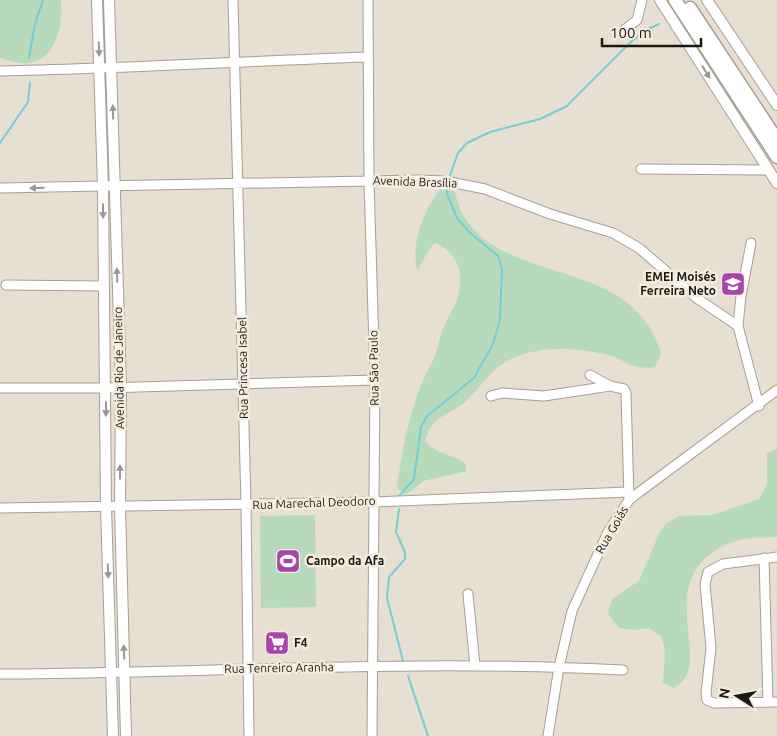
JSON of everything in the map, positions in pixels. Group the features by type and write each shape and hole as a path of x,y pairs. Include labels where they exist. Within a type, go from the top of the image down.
{"highway":[{"path":"675,0 777,157"},
{"path":"685,0 777,140"}],"main road":[{"name":"Avenida Rio de Janeiro","path":"97,0 103,187 106,507 112,673 112,736"},
{"name":"Avenida Rio de Janeiro","path":"109,0 121,387 120,507 126,736"},
{"path":"660,0 777,183"},
{"path":"706,0 777,105"}],"street":[{"name":"Rua Princesa Isabel","path":"233,0 246,505 249,736"},
{"name":"Rua São Paulo","path":"368,0 369,181 375,380 372,736"},
{"path":"624,30 637,20 642,0"},
{"path":"0,71 99,70 368,57"},
{"path":"642,169 768,170"},
{"name":"Avenida Brasília","path":"0,188 369,181 449,182 499,193 550,214 613,233 630,241 698,299 738,326"},
{"path":"752,243 741,296 738,326 759,406"},
{"path":"6,285 103,286"},
{"path":"590,375 610,386"},
{"path":"0,388 106,388 375,380"},
{"path":"491,396 502,393 544,396 610,386 622,388 626,393 628,496"},
{"name":"Rua Goiás","path":"548,736 559,667 572,611 608,532 628,496 759,406 777,390"},
{"name":"Rua Marechal Deodoro","path":"0,508 246,505 628,496"},
{"path":"764,558 772,702 708,701 706,693 711,642 705,584 708,572 719,564 764,558 777,557"},
{"path":"468,594 474,666"},
{"name":"Rua Tenreiro Aranha","path":"0,674 125,673 247,668 374,666 559,667 623,670"}],"green space":[{"path":"0,0 61,0 59,30 56,39 45,56 37,61 27,63 0,58"},
{"path":"442,187 454,191 465,218 476,232 489,243 513,256 589,282 612,292 632,307 649,326 661,353 655,367 647,368 635,366 608,355 581,350 539,350 513,358 496,369 469,398 438,420 428,432 425,441 429,446 466,464 466,471 423,481 410,492 404,494 397,487 409,421 425,376 435,356 442,330 457,301 460,289 460,274 457,263 446,249 435,243 417,270 416,248 420,226 430,205"},
{"path":"777,448 777,537 750,538 735,541 708,556 693,575 687,597 690,661 686,677 673,688 663,683 665,652 662,637 649,628 634,630 619,628 608,614 612,599 639,581 658,536 666,523 680,516 713,515 759,499 767,484 767,453"},
{"name":"Campo da Afa","path":"315,515 316,607 261,608 260,516"}],"waterway":[{"path":"29,58 35,24 43,0"},
{"path":"449,178 458,153 467,143 490,132 540,119 567,106 634,39 644,31 659,24"},
{"path":"0,143 28,102 30,83"},
{"path":"399,496 414,479 421,427 427,416 474,378 493,344 500,320 502,269 498,256 469,232 457,218 447,194 447,185"},
{"path":"399,509 396,532 405,552 405,559 389,577 387,598 403,661"},
{"path":"408,676 428,736"}],"place":[{"name":"EMEI Moisés Ferreira Neto","path":"733,284"},
{"name":"Campo da Afa","path":"288,561"},
{"name":"F4","path":"277,643"}]}
